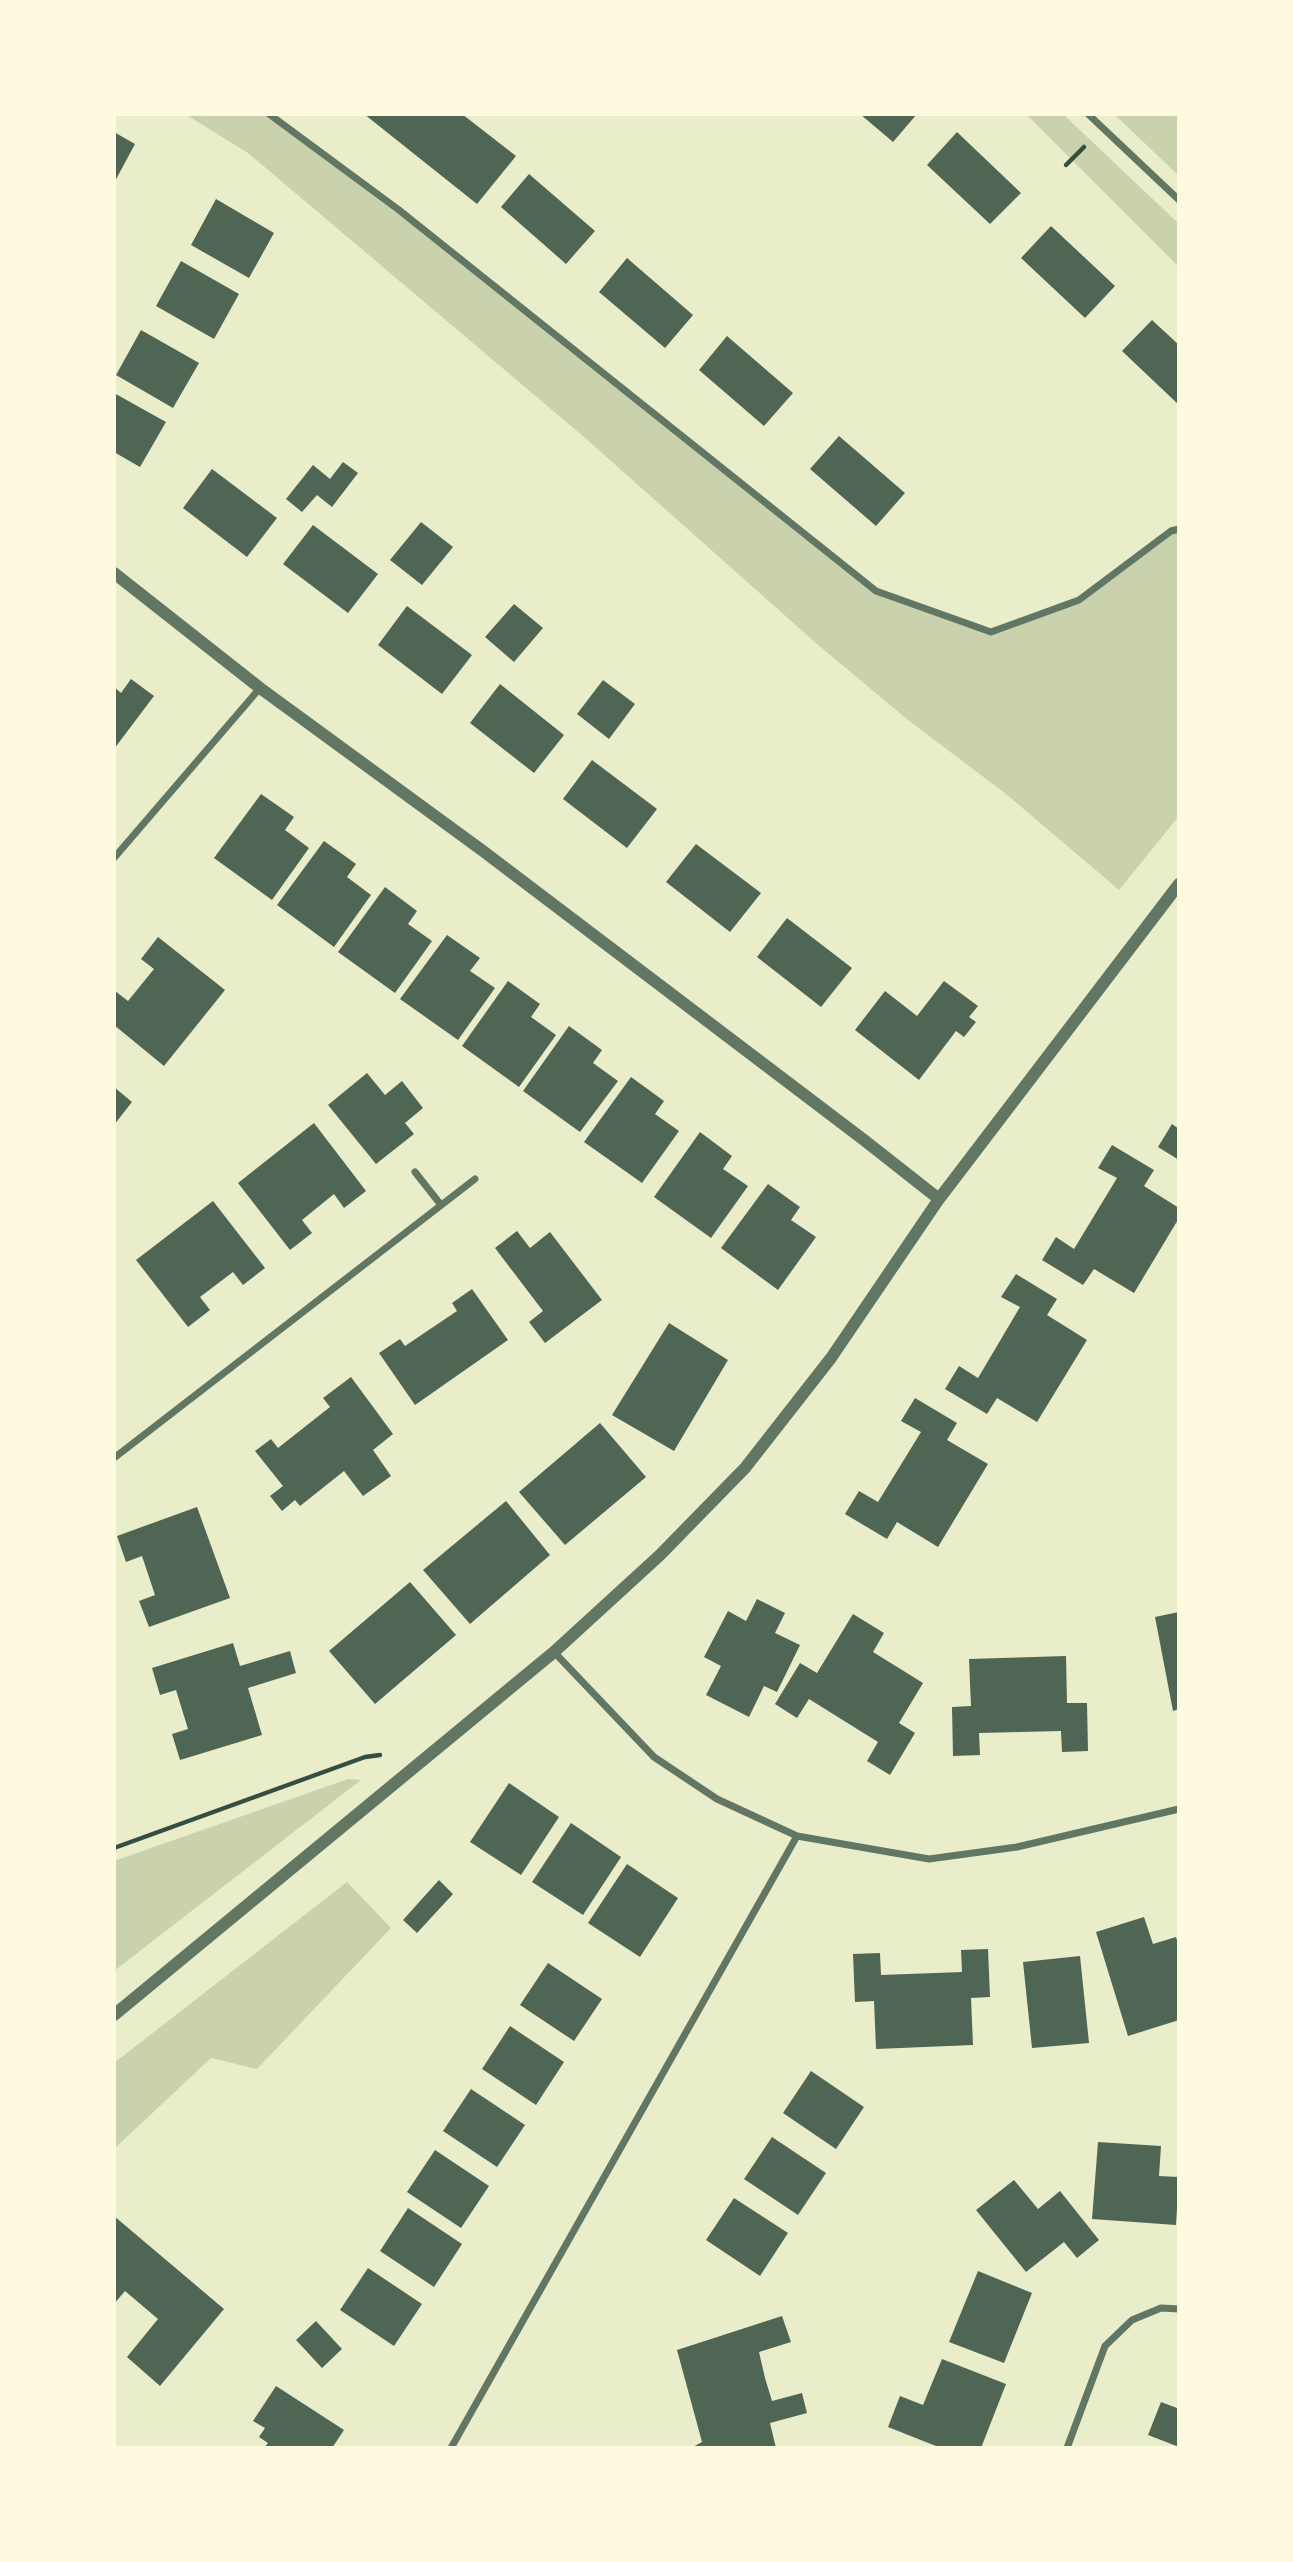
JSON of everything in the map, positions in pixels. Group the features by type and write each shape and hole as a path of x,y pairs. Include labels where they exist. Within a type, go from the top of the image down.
{"street":[{"path":"269,114 399,210 876,591 990,632 1079,600 1171,531 1179,529"},
{"path":"1088,114 1179,200"},
{"path":"114,573 260,688 494,860 939,1199"},
{"path":"114,858 260,688"},
{"path":"114,2015 554,1651 660,1555 745,1468 831,1358 939,1199 1179,886"},
{"path":"415,1172 442,1205"},
{"path":"114,1458 475,1179"},
{"path":"554,1651 654,1758 717,1799 797,1836 929,1859 1017,1847 1179,1809"},
{"path":"451,2448 797,1836"},
{"path":"1066,2448 1105,2346 1132,2320 1161,2308 1179,2309"}],"path":[{"path":"114,1847 365,1757 441,1747"}],"green space":[{"path":"185,114 269,114 399,210 876,591 991,632 1079,600 1171,531 1179,533 1179,816 1119,890 1006,794 908,720 817,644 584,437 248,153"},
{"path":"1026,114 1063,114 1179,224 1179,267"},
{"path":"1114,114 1179,115 1179,176"},
{"path":"348,1779 361,1780 114,1971 114,1861"},
{"path":"347,1882 391,1928 257,2069 211,2058 114,2149 114,2063"}],"building":[{"path":"364,114 462,114 516,156 477,204"},
{"path":"860,114 917,114 893,142"},
{"path":"114,132 135,144 114,183"},
{"path":"957,132 1021,193 990,224 927,165"},
{"path":"529,174 595,231 566,264 501,207"},
{"path":"216,199 274,233 249,278 191,245"},
{"path":"1051,226 1115,286 1085,318 1021,258"},
{"path":"627,258 693,315 665,348 599,292"},
{"path":"181,261 239,294 214,339 156,306"},
{"path":"1152,320 1179,345 1179,405 1122,351"},
{"path":"141,330 199,363 173,408 116,375"},
{"path":"727,336 793,393 764,426 699,370"},
{"path":"114,393 166,422 140,467 114,452"},
{"path":"839,436 905,493 876,526 810,469"},
{"path":"343,462 358,473 332,507 317,495 302,512 286,499 313,465 330,479"},
{"path":"212,469 277,518 247,557 183,508"},
{"path":"421,522 453,547 422,585 390,560"},
{"path":"313,525 378,574 348,613 283,564"},
{"path":"514,604 543,628 514,662 485,637"},
{"path":"407,606 472,655 442,694 378,645"},
{"path":"131,679 154,696 114,749 114,687 121,693"},
{"path":"603,680 635,704 609,739 577,714"},
{"path":"500,684 564,735 534,773 470,723"},
{"path":"592,760 657,809 627,848 563,799"},
{"path":"261,794 294,817 285,830 309,848 272,900 214,858"},
{"path":"324,841 356,864 347,877 371,895 334,947 277,905"},
{"path":"696,844 761,893 730,932 666,882"},
{"path":"385,887 417,911 408,924 432,941 395,993 338,952"},
{"path":"787,918 852,968 821,1007 757,957"},
{"path":"447,935 480,958 470,971 495,988 458,1040 400,999"},
{"path":"158,937 225,990 164,1066 114,1025 114,992 128,1001 154,969 141,959"},
{"path":"508,981 540,1004 531,1017 556,1035 519,1087 462,1046"},
{"path":"944,981 978,1006 969,1017 976,1022 964,1037 956,1031 919,1080 855,1030 885,991 917,1016"},
{"path":"569,1026 602,1050 593,1063 618,1081 580,1132 523,1091"},
{"path":"367,1073 385,1095 402,1081 423,1108 405,1123 414,1134 376,1164 328,1105"},
{"path":"631,1077 664,1101 655,1114 679,1131 642,1183 584,1142"},
{"path":"114,1087 132,1102 114,1125"},
{"path":"314,1123 366,1191 344,1208 334,1194 302,1220 312,1233 290,1250 238,1183"},
{"path":"1172,1124 1179,1129 1179,1160 1158,1147"},
{"path":"700,1132 732,1156 723,1169 748,1186 711,1238 654,1197"},
{"path":"1112,1145 1154,1170 1144,1186 1179,1208 1179,1218 1134,1293 1094,1269 1083,1285 1042,1260 1056,1237 1074,1249 1117,1178 1098,1168"},
{"path":"768,1184 800,1207 791,1220 816,1237 778,1290 721,1248"},
{"path":"213,1201 265,1268 243,1285 233,1272 200,1297 210,1310 188,1327 136,1260"},
{"path":"517,1231 530,1248 550,1232 602,1300 545,1343 529,1322 543,1311 495,1248"},
{"path":"1016,1274 1057,1299 1047,1315 1087,1340 1037,1422 997,1398 987,1414 945,1389 959,1366 978,1378 1020,1307 1001,1297"},
{"path":"472,1289 508,1340 415,1405 379,1353 400,1339 405,1346 457,1311 452,1303"},
{"path":"669,1323 728,1360 674,1451 612,1415"},
{"path":"351,1377 393,1434 373,1450 391,1476 363,1496 344,1471 300,1506 295,1500 282,1511 270,1496 283,1486 255,1451 271,1439 278,1448 330,1407 323,1398"},
{"path":"915,1398 957,1423 947,1440 988,1464 938,1547 897,1522 887,1539 845,1514 859,1491 878,1502 921,1432 901,1421"},
{"path":"600,1423 646,1477 565,1545 519,1492"},
{"path":"506,1501 550,1555 470,1624 423,1570"},
{"path":"197,1507 230,1598 149,1627 139,1601 155,1595 142,1556 126,1562 117,1536"},
{"path":"410,1582 456,1635 375,1704 329,1651"},
{"path":"757,1599 785,1613 775,1633 800,1645 777,1692 764,1686 749,1717 706,1695 721,1666 704,1657 728,1611 746,1621"},
{"path":"1179,1612 1179,1709 1173,1711 1155,1617"},
{"path":"853,1614 884,1633 873,1652 923,1683 899,1723 915,1733 890,1775 867,1761 878,1742 809,1699 797,1718 775,1704 800,1663 817,1673"},
{"path":"233,1643 240,1666 290,1651 296,1673 248,1688 262,1735 180,1760 172,1734 188,1729 176,1690 160,1695 152,1668"},
{"path":"1066,1656 1067,1703 1087,1703 1088,1751 1062,1752 1061,1731 979,1733 980,1755 953,1756 952,1707 971,1706 969,1659"},
{"path":"509,1783 559,1817 521,1875 470,1842"},
{"path":"571,1823 621,1857 583,1915 532,1882"},
{"path":"627,1864 678,1898 640,1957 588,1923"},
{"path":"439,1880 453,1894 417,1933 403,1920"},
{"path":"1144,1917 1153,1944 1176,1937 1179,1946 1179,2020 1128,2036 1096,1932"},
{"path":"988,1949 990,1997 971,1998 973,2045 876,2049 874,2001 855,2002 853,1954 880,1953 881,1975 962,1972 961,1950"},
{"path":"1080,1956 1089,2043 1032,2048 1023,1962"},
{"path":"548,1963 602,1999 574,2041 520,2005"},
{"path":"510,2026 564,2062 536,2105 482,2069"},
{"path":"811,2071 864,2107 836,2149 783,2113"},
{"path":"471,2089 525,2125 497,2167 443,2131"},
{"path":"772,2137 826,2173 798,2215 744,2179"},
{"path":"1098,2142 1161,2146 1159,2176 1179,2177 1176,2225 1092,2219"},
{"path":"435,2150 489,2186 461,2228 407,2192"},
{"path":"1014,2180 1038,2209 1060,2191 1099,2240 1077,2258 1064,2242 1026,2272 976,2210"},
{"path":"734,2198 788,2233 760,2276 706,2240"},
{"path":"408,2208 462,2244 434,2287 380,2251"},
{"path":"114,2216 224,2309 160,2386 127,2357 158,2319 125,2291 114,2304"},
{"path":"368,2268 422,2304 394,2346 340,2310"},
{"path":"978,2271 1032,2293 1004,2363 949,2342"},
{"path":"782,2316 791,2342 759,2352 765,2378 772,2401 802,2393 807,2413 770,2423 776,2448 691,2448 702,2442 677,2350"},
{"path":"316,2321 342,2349 322,2368 296,2340"},
{"path":"942,2359 1006,2384 981,2448 941,2448 888,2427 900,2396 923,2405"},
{"path":"276,2386 344,2430 332,2448 264,2448 268,2443 259,2437 265,2428 253,2421"},
{"path":"1161,2402 1177,2408 1179,2402 1179,2447 1148,2435"}]}
